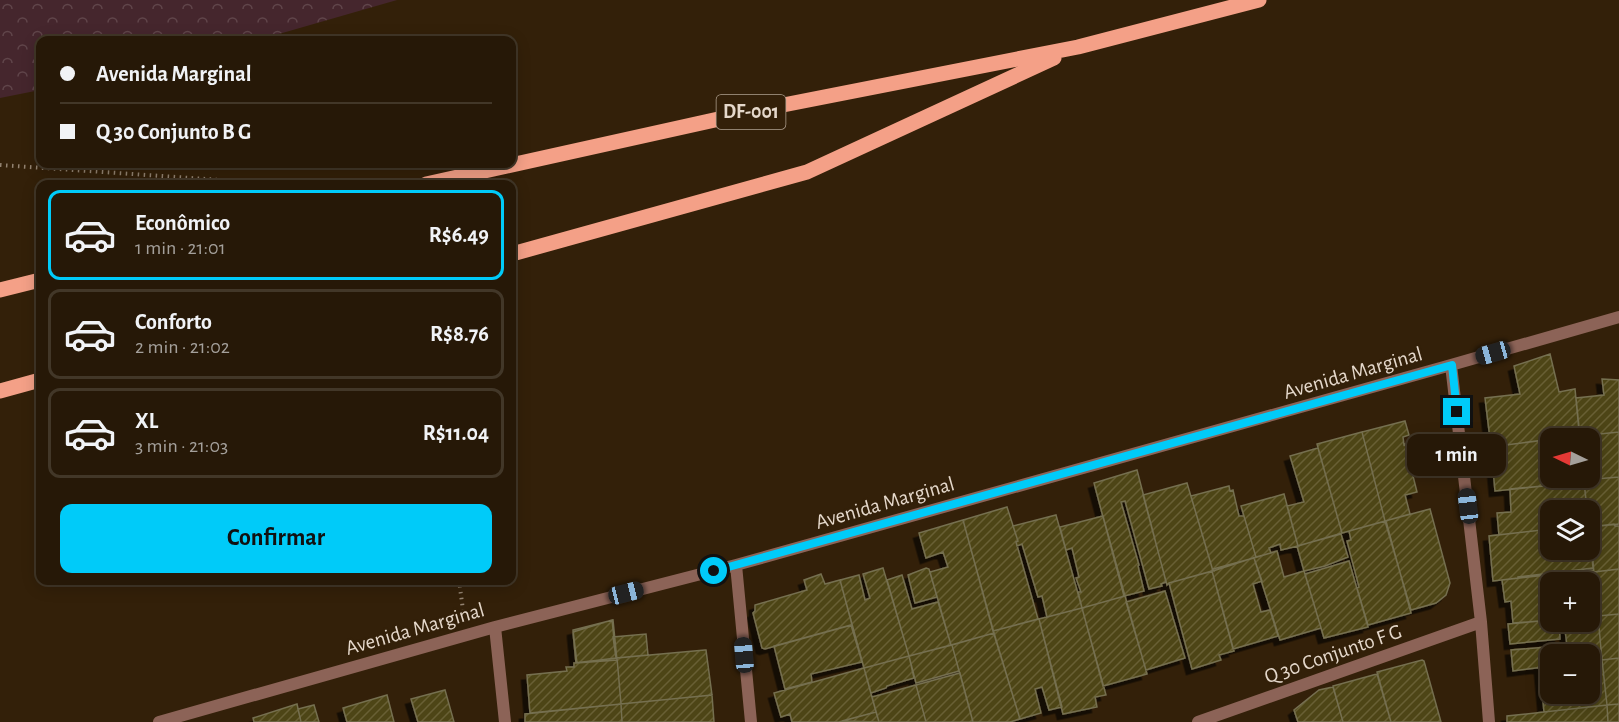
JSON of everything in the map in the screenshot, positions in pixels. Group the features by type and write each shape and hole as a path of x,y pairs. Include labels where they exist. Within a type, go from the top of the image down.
{"main road":[{"name":"DF-001","path":"516,164 772,107 1078,47 1259,0"},
{"name":"DF-001","path":"516,253 807,172 1078,47"},
{"name":"DF-001","path":"444,180 498,168"},
{"path":"0,290 36,281"},
{"path":"0,391 36,381"}],"street":[{"name":"Avenida Marginal","path":"159,722 495,627 736,565 1619,317"},
{"path":"1452,365 1481,622 1489,722"},
{"path":"736,565 751,722"},
{"name":"Q 30 Conjunto F G","path":"1198,722 1481,622"},
{"path":"495,627 505,722"}],"path":[{"path":"0,165 36,167"},
{"path":"44,168 220,180"}],"green space":[{"path":"0,0 397,0 272,36 36,36 36,91 0,98"}],"building":[{"path":"1550,354 1559,392 1575,389 1579,428 1540,428 1540,441 1491,447 1485,398 1520,394 1514,366"},
{"path":"1602,379 1619,380 1619,432 1600,434 1600,428 1579,428 1576,398 1604,395"},
{"path":"1405,421 1409,435 1403,437 1404,445 1417,492 1405,495 1410,514 1385,521 1362,432"},
{"path":"1362,432 1385,521 1342,533 1317,444"},
{"path":"1619,432 1619,477 1600,479 1600,434"},
{"path":"1540,440 1540,486 1495,491 1491,447"},
{"path":"1318,448 1342,533 1298,546 1287,506 1304,502 1290,456"},
{"path":"1137,470 1166,582 1161,584 1162,586 1149,589 1125,501 1121,502 1144,591 1124,596 1094,483"},
{"path":"1619,477 1619,524 1600,526 1600,500 1586,500 1585,488 1600,488 1600,479"},
{"path":"1187,483 1213,571 1167,585 1143,495"},
{"path":"1229,486 1230,491 1233,490 1239,516 1244,516 1256,557 1213,571 1191,496"},
{"path":"1540,486 1540,488 1585,488 1586,500 1540,500 1540,530 1499,535 1497,513 1511,512 1510,489"},
{"path":"1284,494 1298,546 1281,550 1280,544 1269,548 1271,553 1256,557 1241,506"},
{"path":"1007,507 1038,619 993,631 963,520"},
{"path":"1430,509 1450,583 1446,595 1436,603 1411,610 1385,521"},
{"path":"1056,515 1082,608 1047,617 1042,596 1038,597 1022,544 1017,546 1018,541 1013,526"},
{"path":"1103,516 1125,596 1082,608 1078,592 1081,592 1076,578 1079,577 1072,548 1066,550 1060,527"},
{"path":"963,520 994,633 951,645 930,572 948,567 943,552 926,558 919,533"},
{"path":"1386,521 1411,613 1368,625 1347,541 1351,540 1349,531"},
{"path":"1614,524 1619,526 1619,569 1594,572 1593,560 1600,560 1600,526"},
{"path":"1540,530 1540,560 1592,560 1593,568 1540,572 1540,574 1493,581 1489,536"},
{"path":"1341,534 1348,557 1304,571 1297,546"},
{"path":"1277,551 1284,577 1304,571 1321,628 1280,640 1254,558"},
{"path":"1254,558 1262,581 1253,584 1261,612 1270,610 1278,636 1233,649 1212,571"},
{"path":"1349,561 1368,627 1324,638 1305,574"},
{"path":"883,568 909,656 864,668 840,580 859,575 865,600 870,598 863,574"},
{"path":"929,569 937,597 915,603 908,575"},
{"path":"1619,569 1619,614 1600,616 1600,572 1594,572"},
{"path":"1212,571 1234,651 1219,655 1221,660 1192,669 1169,583"},
{"path":"821,574 825,584 840,580 852,625 762,648 753,613 755,605 807,590 804,580"},
{"path":"902,575 912,609 938,602 951,645 909,656 887,580"},
{"path":"1540,576 1540,621 1513,623 1511,601 1505,602 1502,580"},
{"path":"1165,591 1185,658 1146,670 1126,602"},
{"path":"1125,596 1147,674 1103,686 1082,608"},
{"path":"1082,608 1106,695 1095,697 1097,707 1063,714 1039,619"},
{"path":"1619,614 1619,658 1602,660 1600,616"},
{"path":"1039,619 1062,707 1049,710 1042,687 1035,689 1041,713 1020,719 993,631"},
{"path":"612,620 616,658 576,663 573,632"},
{"path":"613,620 617,660 577,663 573,630"},
{"path":"1540,621 1540,632 1560,632 1560,639 1510,644 1508,624"},
{"path":"851,625 862,662 811,674 812,682 785,689 774,646"},
{"path":"1565,632 1599,632 1602,660 1600,660 1600,644 1567,644"},
{"path":"994,633 1020,719 1010,722 973,722 952,645"},
{"path":"646,634 648,655 616,658 613,637"},
{"path":"952,645 959,671 916,683 909,656"},
{"path":"1540,648 1540,667 1513,671 1511,650"},
{"path":"706,650 712,695 621,704 617,658"},
{"path":"909,656 914,678 871,693 864,668"},
{"path":"617,658 621,704 530,713 527,675 567,671 566,667 574,667 574,663"},
{"path":"1619,658 1619,704 1607,705 1602,660"},
{"path":"1422,660 1441,722 1391,722 1377,672"},
{"path":"1600,660 1602,660 1607,705 1544,712 1543,704 1600,704"},
{"path":"864,668 876,712 839,722 792,722 790,714 781,717 774,693"},
{"path":"960,673 973,722 926,722 916,685"},
{"path":"1377,674 1391,722 1343,722 1333,686"},
{"path":"916,685 926,722 879,722 872,697"},
{"path":"1333,687 1343,722 1298,722 1294,710 1319,690"},
{"path":"445,690 454,722 418,722 411,699"},
{"path":"387,695 394,722 347,722 343,708"},
{"path":"712,695 714,722 622,722 621,704"},
{"path":"297,704 301,722 254,722 253,718"},
{"path":"621,704 622,722 525,722 525,714"},
{"path":"1619,704 1619,722 1608,722 1607,705"},
{"path":"314,705 319,722 301,722 298,709"},
{"path":"1607,705 1608,722 1507,722 1507,716"},
{"path":"876,712 879,722 842,721"}],"route":[{"path":"714,571 1452,365 1457,412"}]}
